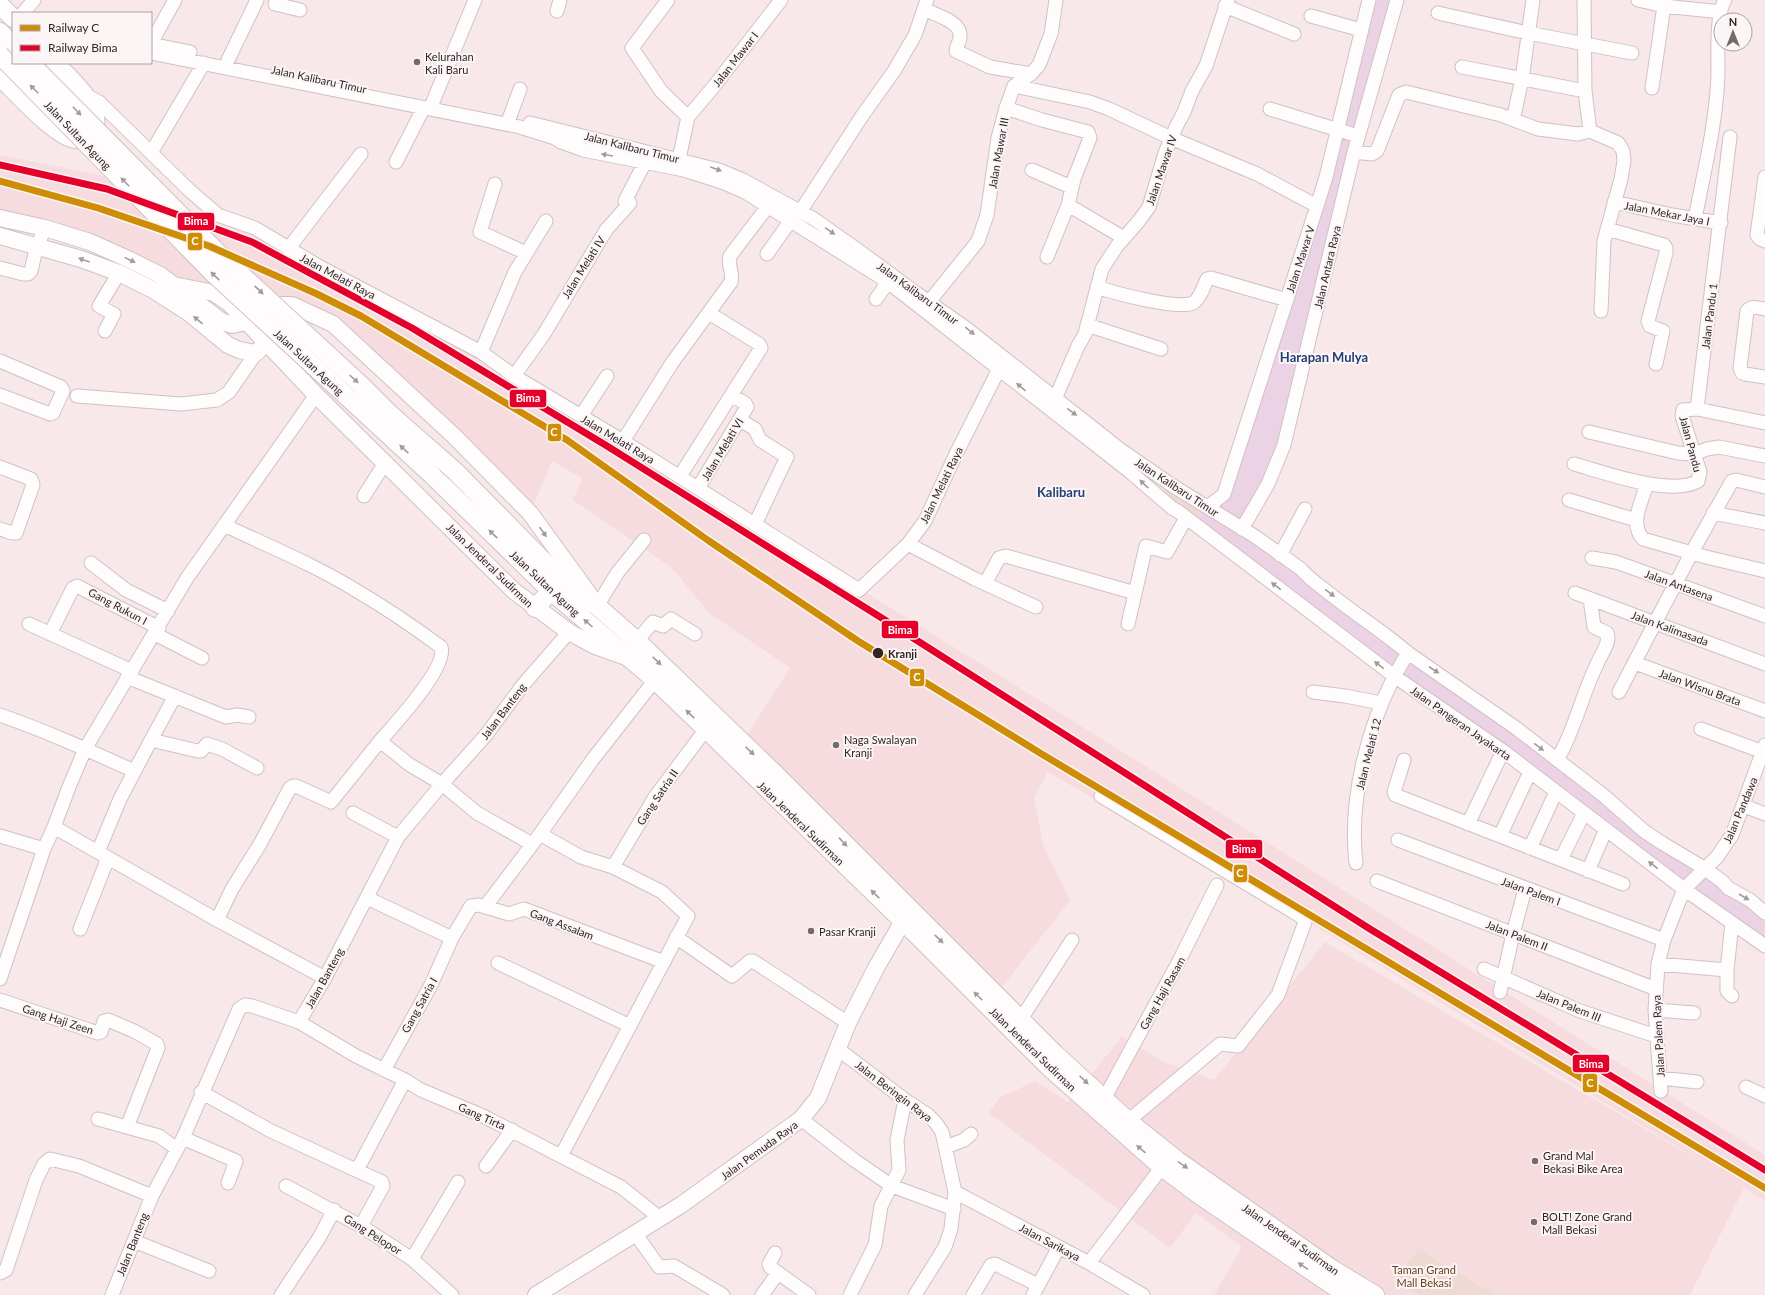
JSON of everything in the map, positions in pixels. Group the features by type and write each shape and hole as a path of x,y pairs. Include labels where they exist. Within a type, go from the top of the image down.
{"highway":[{"path":"0,5 12,17"},
{"path":"0,32 12,45"},
{"name":"Jalan Sultan Agung","path":"0,55 214,274 432,476 560,588"},
{"name":"Jalan Sultan Agung","path":"31,64 223,258 361,385 391,415 456,472 560,588 628,658"},
{"path":"0,77 38,114 63,135 82,138 95,129 95,115 84,94 56,64"},
{"path":"536,608 560,588"},
{"name":"Jalan Jenderal Sudirman","path":"560,588 597,606 637,641 774,773 907,916 1162,1167 1200,1196 1329,1275 1375,1295"},
{"name":"Jalan Jenderal Sudirman","path":"628,658 655,680 907,916 1021,1019 1044,1052 1104,1099 1178,1162 1329,1275 1347,1295"}],"main road":[{"path":"0,218 45,228 90,242 160,275 221,321 232,325 247,322"},
{"path":"0,236 37,245 119,273 153,290 189,313 228,345 239,350 261,348 273,327 283,318 290,313 306,311"},
{"name":"Jalan Jenderal Sudirman","path":"597,606 530,513 490,471 354,342 333,324 292,305 282,305 247,322 261,348 280,358 514,591 569,632 595,646 628,658"},
{"name":"Jalan Pemuda Raya","path":"536,1295 681,1205 802,1119 818,1098 848,1023 876,968 907,916"}],"street":[{"path":"24,12 34,0"},
{"path":"152,41 175,0"},
{"path":"228,60 257,0"},
{"path":"396,162 427,106 475,0"},
{"path":"668,0 632,48 661,91 688,117 681,164"},
{"name":"Jalan Mawar I","path":"688,117 715,85 781,0"},
{"path":"1014,86 1031,74 1039,64 1045,51 1053,25 1056,0"},
{"name":"Jalan Mawar V","path":"1208,507 1224,494 1317,206 1338,130 1369,0"},
{"name":"Jalan Antara Raya","path":"1242,529 1268,484 1284,445 1354,152 1355,135 1397,0"},
{"path":"1512,120 1522,79 1533,0"},
{"path":"1584,0 1585,91 1590,131"},
{"path":"1638,0 1664,6 1723,6 1718,37 1718,80 1714,120 1695,219"},
{"path":"272,1 300,10"},
{"path":"767,254 796,216 862,116 894,71 915,35 924,3 951,22 958,29 961,34 960,42 956,51 990,67 1031,74"},
{"path":"1227,3 1294,34"},
{"name":"Jalan Mawar IV","path":"1055,399 1078,346 1085,334 1102,269 1149,207 1171,138 1184,112 1192,91 1206,66 1227,3"},
{"path":"1652,88 1664,6"},
{"path":"1438,13 1528,33 1632,53"},
{"path":"1311,16 1361,30"},
{"name":"Jalan Kalibaru Timur","path":"152,43 228,60 249,68"},
{"name":"Jalan Kalibaru Timur","path":"152,53 204,63 249,68 427,106 520,128 556,133"},
{"path":"151,153 204,63"},
{"path":"1462,67 1585,91"},
{"path":"1014,86 1090,102 1109,109 1171,138 1257,174 1317,206"},
{"name":"Jalan Mawar III","path":"929,302 978,241 987,216 998,138 1014,86"},
{"path":"509,119 520,89"},
{"path":"1354,152 1372,154 1377,151 1399,95 1406,92 1501,115 1538,129 1578,134 1590,131 1614,140 1623,152 1624,161 1621,179 1607,229 1604,246 1601,311"},
{"name":"Jalan Melati Raya","path":"84,94 98,102 189,190 218,215 254,228 288,249 481,352 514,376 680,476 859,590 908,544 925,521 956,454 999,369"},
{"name":"Jalan Kalibaru Timur","path":"427,106 509,119 648,157 719,170 743,180 888,282 1129,471 1160,498"},
{"path":"1006,108 1042,120 1088,132 1090,138 1072,187 1068,205 1047,257"},
{"path":"1270,109 1355,135"},
{"name":"Jalan Pandu 1","path":"1697,409 1730,137"},
{"path":"288,249 361,154"},
{"name":"Jalan Melati IV","path":"514,376 544,334 606,230 630,203 625,200 648,157"},
{"name":"Jalan Kalibaru Timur","path":"681,164 745,192 768,206 796,216 862,253 966,328 1140,464 1242,529"},
{"path":"1032,170 1072,187"},
{"path":"1765,176 1757,235 1760,239 1765,241"},
{"path":"495,184 480,232 526,253"},
{"name":"Jalan Mekar Jaya I","path":"1614,202 1720,223"},
{"path":"1068,205 1124,238"},
{"path":"623,441 672,363 732,280 728,262 732,253 768,206"},
{"path":"481,352 515,272 546,221"},
{"path":"0,268 28,274 31,271 37,245 45,228"},
{"path":"1607,229 1664,246 1666,248 1648,321 1650,326 1663,331 1656,364"},
{"path":"105,331 114,314 99,306 119,273"},
{"path":"1097,287 1121,295 1173,304 1188,304 1196,300 1207,279 1211,278 1286,300"},
{"path":"876,299 888,282"},
{"path":"1765,309 1754,307 1749,308 1747,311 1740,368 1742,373 1765,377"},
{"path":"680,476 759,353 760,346 709,313"},
{"path":"1087,325 1161,348"},
{"path":"77,396 181,404 217,400 229,392 261,348"},
{"path":"0,361 61,388 63,391 53,413 50,414 0,395"},
{"path":"581,416 607,376"},
{"path":"0,978 44,850 85,749 157,631 187,578 316,394"},
{"name":"Jalan Melati VI","path":"698,488 740,420 747,405 732,396"},
{"name":"Jalan Pandu","path":"1574,464 1647,484 1688,486 1698,481 1700,472 1681,414 1683,410 1697,409 1765,424"},
{"path":"740,420 755,429 760,440 787,457 755,524"},
{"path":"1589,432 1678,453 1694,454 1707,448 1719,447 1765,456"},
{"path":"364,496 385,464"},
{"path":"1129,471 1138,469 1140,464"},
{"path":"0,467 31,479 33,484 16,533 0,529"},
{"path":"1619,692 1692,552 1733,480 1765,487"},
{"path":"1647,484 1636,520 1637,532 1643,539 1765,571"},
{"path":"1160,498 1162,491 1173,486"},
{"name":"Jalan Pangeran Jayakarta","path":"1160,498 1394,675 1503,751 1584,813 1765,946"},
{"path":"1569,500 1636,520"},
{"path":"1280,555 1305,509"},
{"path":"1713,513 1765,523"},
{"path":"1128,624 1146,546 1167,552 1186,518"},
{"path":"217,920 232,889 260,844 290,788 296,786 331,802 413,702 430,678 442,655 441,647 357,591 322,572 224,524"},
{"path":"1242,529 1256,537 1301,569 1306,576 1344,606 1393,640 1408,653 1516,728 1603,795 1644,831 1702,870 1724,882 1728,888 1750,900 1765,913"},
{"path":"597,606 618,572 644,540"},
{"path":"908,544 986,584 1036,607"},
{"path":"986,584 999,558 1006,556 1135,593"},
{"name":"Jalan Antasena","path":"1592,558 1616,562 1765,616"},
{"path":"92,563 126,590 168,611"},
{"name":"Gang Rukun I","path":"50,634 73,588 77,586 202,658"},
{"name":"Jalan Kalimasada","path":"1575,593 1765,664"},
{"path":"1557,760 1565,748 1591,676 1608,640 1607,633 1594,627 1590,599"},
{"path":"637,641 653,622 663,626 671,619 695,634"},
{"path":"29,624 175,696 226,717 237,715 249,717"},
{"name":"Jalan Banteng","path":"112,1295 152,1196 180,1144 239,1009 245,1005 252,1006 300,1022 325,978 398,838 442,784 486,735 522,686 569,632"},
{"name":"Jalan Melati 12","path":"1356,863 1354,847 1357,799 1364,758 1381,703 1394,675 1408,653"},
{"name":"Jalan Wisnu Brata","path":"1635,663 1765,711"},
{"path":"485,907 594,759 655,680"},
{"path":"1313,692 1381,703"},
{"path":"80,929 120,799 175,696"},
{"path":"0,715 26,724 134,771"},
{"name":"Gang Satria II","path":"613,867 655,797 706,729"},
{"path":"1701,729 1764,748"},
{"path":"151,740 198,751 201,751 207,744 222,749 257,768"},
{"path":"380,741 410,765 442,784 478,813 536,839 581,857 613,867 662,892 687,915 688,918 676,937 560,1156"},
{"name":"Jalan Pandawa","path":"1685,888 1718,856 1727,844 1760,774 1764,748"},
{"path":"1468,824 1503,751"},
{"path":"1404,760 1394,792 1395,795 1623,884"},
{"path":"1500,836 1530,772"},
{"path":"1530,848 1556,792"},
{"path":"1101,796 1292,911 1303,918 1305,922 1278,995 1238,1046 1220,1044 1128,1121"},
{"path":"1744,806 1765,814"},
{"path":"353,813 398,838"},
{"path":"1561,859 1584,813"},
{"path":"54,827 217,920 325,978"},
{"path":"1588,871 1606,829"},
{"path":"0,836 44,850"},
{"name":"Jalan Palem I","path":"1398,840 1664,940"},
{"name":"Jalan Palem II","path":"1378,881 1656,989"},
{"name":"Gang Haji Rasam","path":"1104,1099 1176,968 1217,885"},
{"name":"Jalan Palem Raya","path":"1685,888 1664,940 1658,964 1655,1010 1656,1036 1661,1085 1696,1082"},
{"path":"1500,992 1512,934 1525,889"},
{"path":"367,898 452,938"},
{"name":"Gang Assalam","path":"452,938 471,906 485,907 509,914 524,909 664,962"},
{"path":"1732,923 1727,970 1727,991 1728,994 1732,996"},
{"path":"676,937 732,976 750,961 753,961 848,1023"},
{"name":"Gang Satria I","path":"384,1070 432,985 452,938"},
{"path":"1021,1019 1072,940"},
{"path":"498,963 630,1026"},
{"path":"1658,964 1727,970"},
{"name":"Jalan Palem III","path":"1484,969 1580,1011 1656,1036"},
{"name":"Gang Haji Zeen","path":"0,1000 98,1033 101,1032 104,1021 107,1020 134,1031 157,1044 158,1048 127,1127"},
{"path":"1655,1010 1694,1013"},
{"name":"Gang Tirta","path":"300,1022 356,1056 405,1080 421,1090 512,1130 622,1187 660,1218"},
{"name":"Jalan Beringin Raya","path":"838,1049 905,1100 928,1115 942,1132 956,1193 954,1209 946,1247 915,1295"},
{"path":"357,1170 405,1080"},
{"path":"1746,1087 1765,1096"},
{"path":"202,1092 271,1131 357,1170 383,1184 361,1226"},
{"path":"850,1295 875,1245 881,1206 900,1170 897,1140 905,1100"},
{"path":"98,1119 159,1136 236,1161 228,1183"},
{"path":"802,1119 854,1160 892,1186 954,1209"},
{"path":"486,1166 512,1130"},
{"path":"946,1147 964,1140 971,1134"},
{"path":"0,1273 6,1270 36,1180 44,1164 50,1159 80,1166 152,1196"},
{"path":"1089,1263 1162,1167"},
{"path":"412,1259 458,1182"},
{"name":"Gang Pelopor","path":"286,1186 334,1210 412,1259 452,1295"},
{"name":"Jalan Sarikaya","path":"956,1193 970,1199 1089,1263 1143,1295"},
{"path":"280,1295 318,1238 334,1210"},
{"path":"635,1233 659,1267 674,1266 723,1295"},
{"path":"134,1240 209,1270"},
{"path":"973,1295 991,1265 995,1264 1036,1290 1059,1247"},
{"path":"774,1253 768,1264 770,1267 809,1295"},
{"path":"762,1295 778,1273"}],"shaded area":[{"path":"1369,0 1397,0 1284,445 1242,529 1765,913 1765,946 1194,524 1208,507 1224,494 1287,300"},
{"path":"0,155 104,176 254,235 397,310 755,524 1142,764 1765,1155 1765,1201 1744,1188 1690,1295 1214,1295 1242,1247 1196,1213 1170,1248 989,1113 999,1098 1035,1081 1068,1102 1122,1037 1162,1061 1214,1080 1325,942 1715,1170 1330,935 1048,772 1034,797 1043,845 1070,900 992,1000 742,743 790,668 709,613 672,568 573,500 582,478 552,461 530,513 490,471 306,311 160,275 0,218"}],"green space":[{"path":"1166,488 1208,507 1194,524 1160,498 1162,491"},
{"name":"Taman Grand Mall Bekasi","path":"1418,1249 1495,1295 1419,1295 1395,1281"}],"rail line":[{"name":"Bima","path":"0,165 107,189 252,242 412,328 607,446 877,615 1370,929 1765,1170"},
{"name":"C","path":"0,181 98,208 209,246 317,294 361,316 567,440 709,541 858,641 1040,753 1765,1188"}],"place":[{"name":"Kelurahan Kali Baru","path":"417,62"},
{"name":"Kranji","path":"878,653"},
{"name":"Naga Swalayan Kranji","path":"836,745"},
{"name":"Pasar Kranji","path":"811,931"},
{"name":"Grand Mal Bekasi Bike Area","path":"1535,1161"},
{"name":"BOLT! Zone Grand Mall Bekasi","path":"1534,1222"}],"district":[{"name":"Harapan Mulya","path":"1324,357"},
{"name":"Kalibaru","path":"1061,492"}]}
